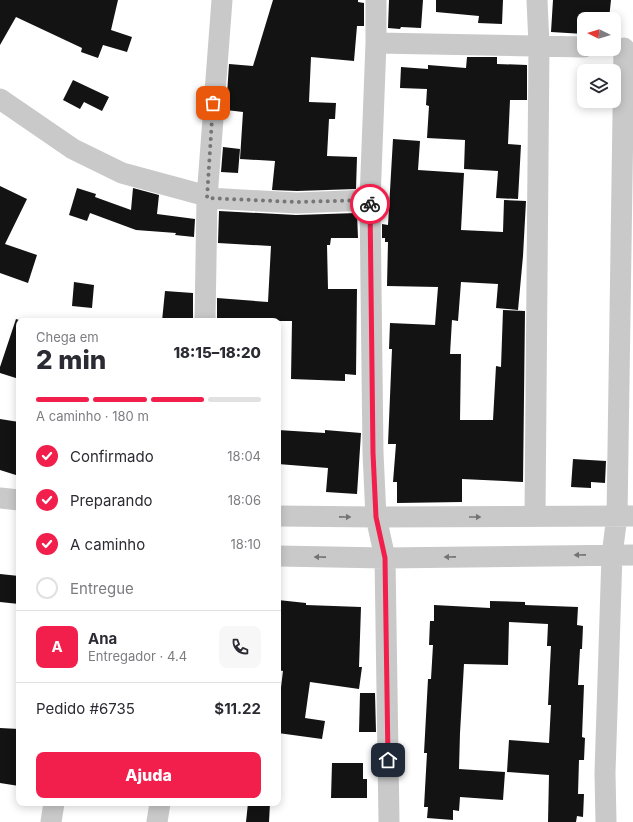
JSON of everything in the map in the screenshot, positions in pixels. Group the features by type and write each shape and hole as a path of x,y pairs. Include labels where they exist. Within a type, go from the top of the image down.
{"street":[{"path":"205,318 207,197 222,0"},
{"path":"376,0 376,43 370,200 373,453 376,517 385,558 389,822"},
{"path":"535,516 539,45 537,0"},
{"path":"376,43 577,47"},
{"path":"606,822 605,773 612,555 625,516 624,48"},
{"path":"0,99 73,149 122,173 207,197 297,202 370,200"},
{"path":"0,498 16,500"},
{"path":"281,516 625,516"},
{"path":"281,556 385,558 633,555"},
{"path":"50,822 53,806"},
{"path":"157,822 160,806"}],"building":[{"path":"0,0 118,0 111,30 132,37 127,52 103,45 98,58 81,52 82,48 16,17 0,45"},
{"path":"273,0 358,0 358,2 364,3 364,26 357,26 354,61 311,57 309,102 336,103 335,119 329,119 327,156 357,157 356,189 297,191 272,190 275,161 240,159 243,112 226,110 229,64 253,66"},
{"path":"389,0 423,0 421,28 388,28"},
{"path":"436,0 503,0 502,24 478,23 479,16 436,12"},
{"path":"553,0 611,0 610,12 577,12 577,34 551,32"},
{"path":"467,57 497,57 497,64 527,65 527,100 510,100 508,144 521,145 518,199 496,198 498,171 464,169 465,140 427,138 429,106 426,105 427,89 400,88 401,67 428,69 428,65 466,68"},
{"path":"73,80 109,97 102,111 84,102 80,109 63,100"},
{"path":"393,139 420,141 418,170 464,173 461,230 503,232 504,200 526,201 518,310 496,308 498,284 461,282 458,321 452,320 450,354 461,354 460,420 493,420 496,366 501,367 503,310 525,311 523,482 462,479 462,502 397,503 397,482 393,482 396,444 388,444 392,349 389,349 390,323 435,325 438,287 387,286 388,242 385,242 385,238 382,238 382,224 388,225"},
{"path":"223,147 240,149 238,173 221,172"},
{"path":"0,186 27,199 5,244 37,255 28,283 0,273"},
{"path":"77,188 96,194 95,197 131,210 133,188 159,195 157,214 195,219 194,237 175,235 176,233 136,230 90,213 87,221 69,215"},
{"path":"219,211 296,215 357,213 358,238 331,238 330,245 327,245 328,289 357,289 356,375 345,374 345,381 291,379 292,321 281,321 281,318 217,318 217,298 268,302 271,246 218,243"},
{"path":"74,282 94,285 92,308 72,306"},
{"path":"165,291 193,293 193,318 162,318"},
{"path":"16,319 16,378 0,373 0,367"},
{"path":"0,419 16,422 16,475 0,470"},
{"path":"281,430 325,433 325,430 361,433 357,494 326,492 328,468 281,464"},
{"path":"573,459 606,461 605,483 591,482 591,488 571,487"},
{"path":"0,574 16,576 16,604 0,602"},
{"path":"281,600 306,603 306,605 361,607 359,667 362,667 359,689 310,682 305,718 325,721 322,739 281,733 281,687 283,671 281,671"},
{"path":"490,601 525,602 525,605 578,607 577,625 583,626 578,685 584,685 582,737 585,738 584,760 579,760 578,794 584,794 583,817 577,816 576,822 548,822 549,775 507,772 509,740 549,743 551,705 548,705 551,646 547,646 548,624 509,622 508,665 464,664 460,733 459,769 505,772 503,800 460,797 459,811 453,810 453,820 427,818 428,807 424,807 427,753 424,753 428,679 431,679 433,645 429,645 430,621 434,621 434,605 490,608"},
{"path":"360,693 375,693 376,732 359,732"},
{"path":"0,728 16,729 16,786 0,783"},
{"path":"332,763 363,763 363,779 367,779 367,798 331,798"},
{"path":"248,806 270,806 269,822 246,822"}],"way so far":[{"path":"213,103 207,198 297,202 370,200 370,204"}],"route":[{"path":"370,204 373,453 376,517 385,558 388,760"}]}
